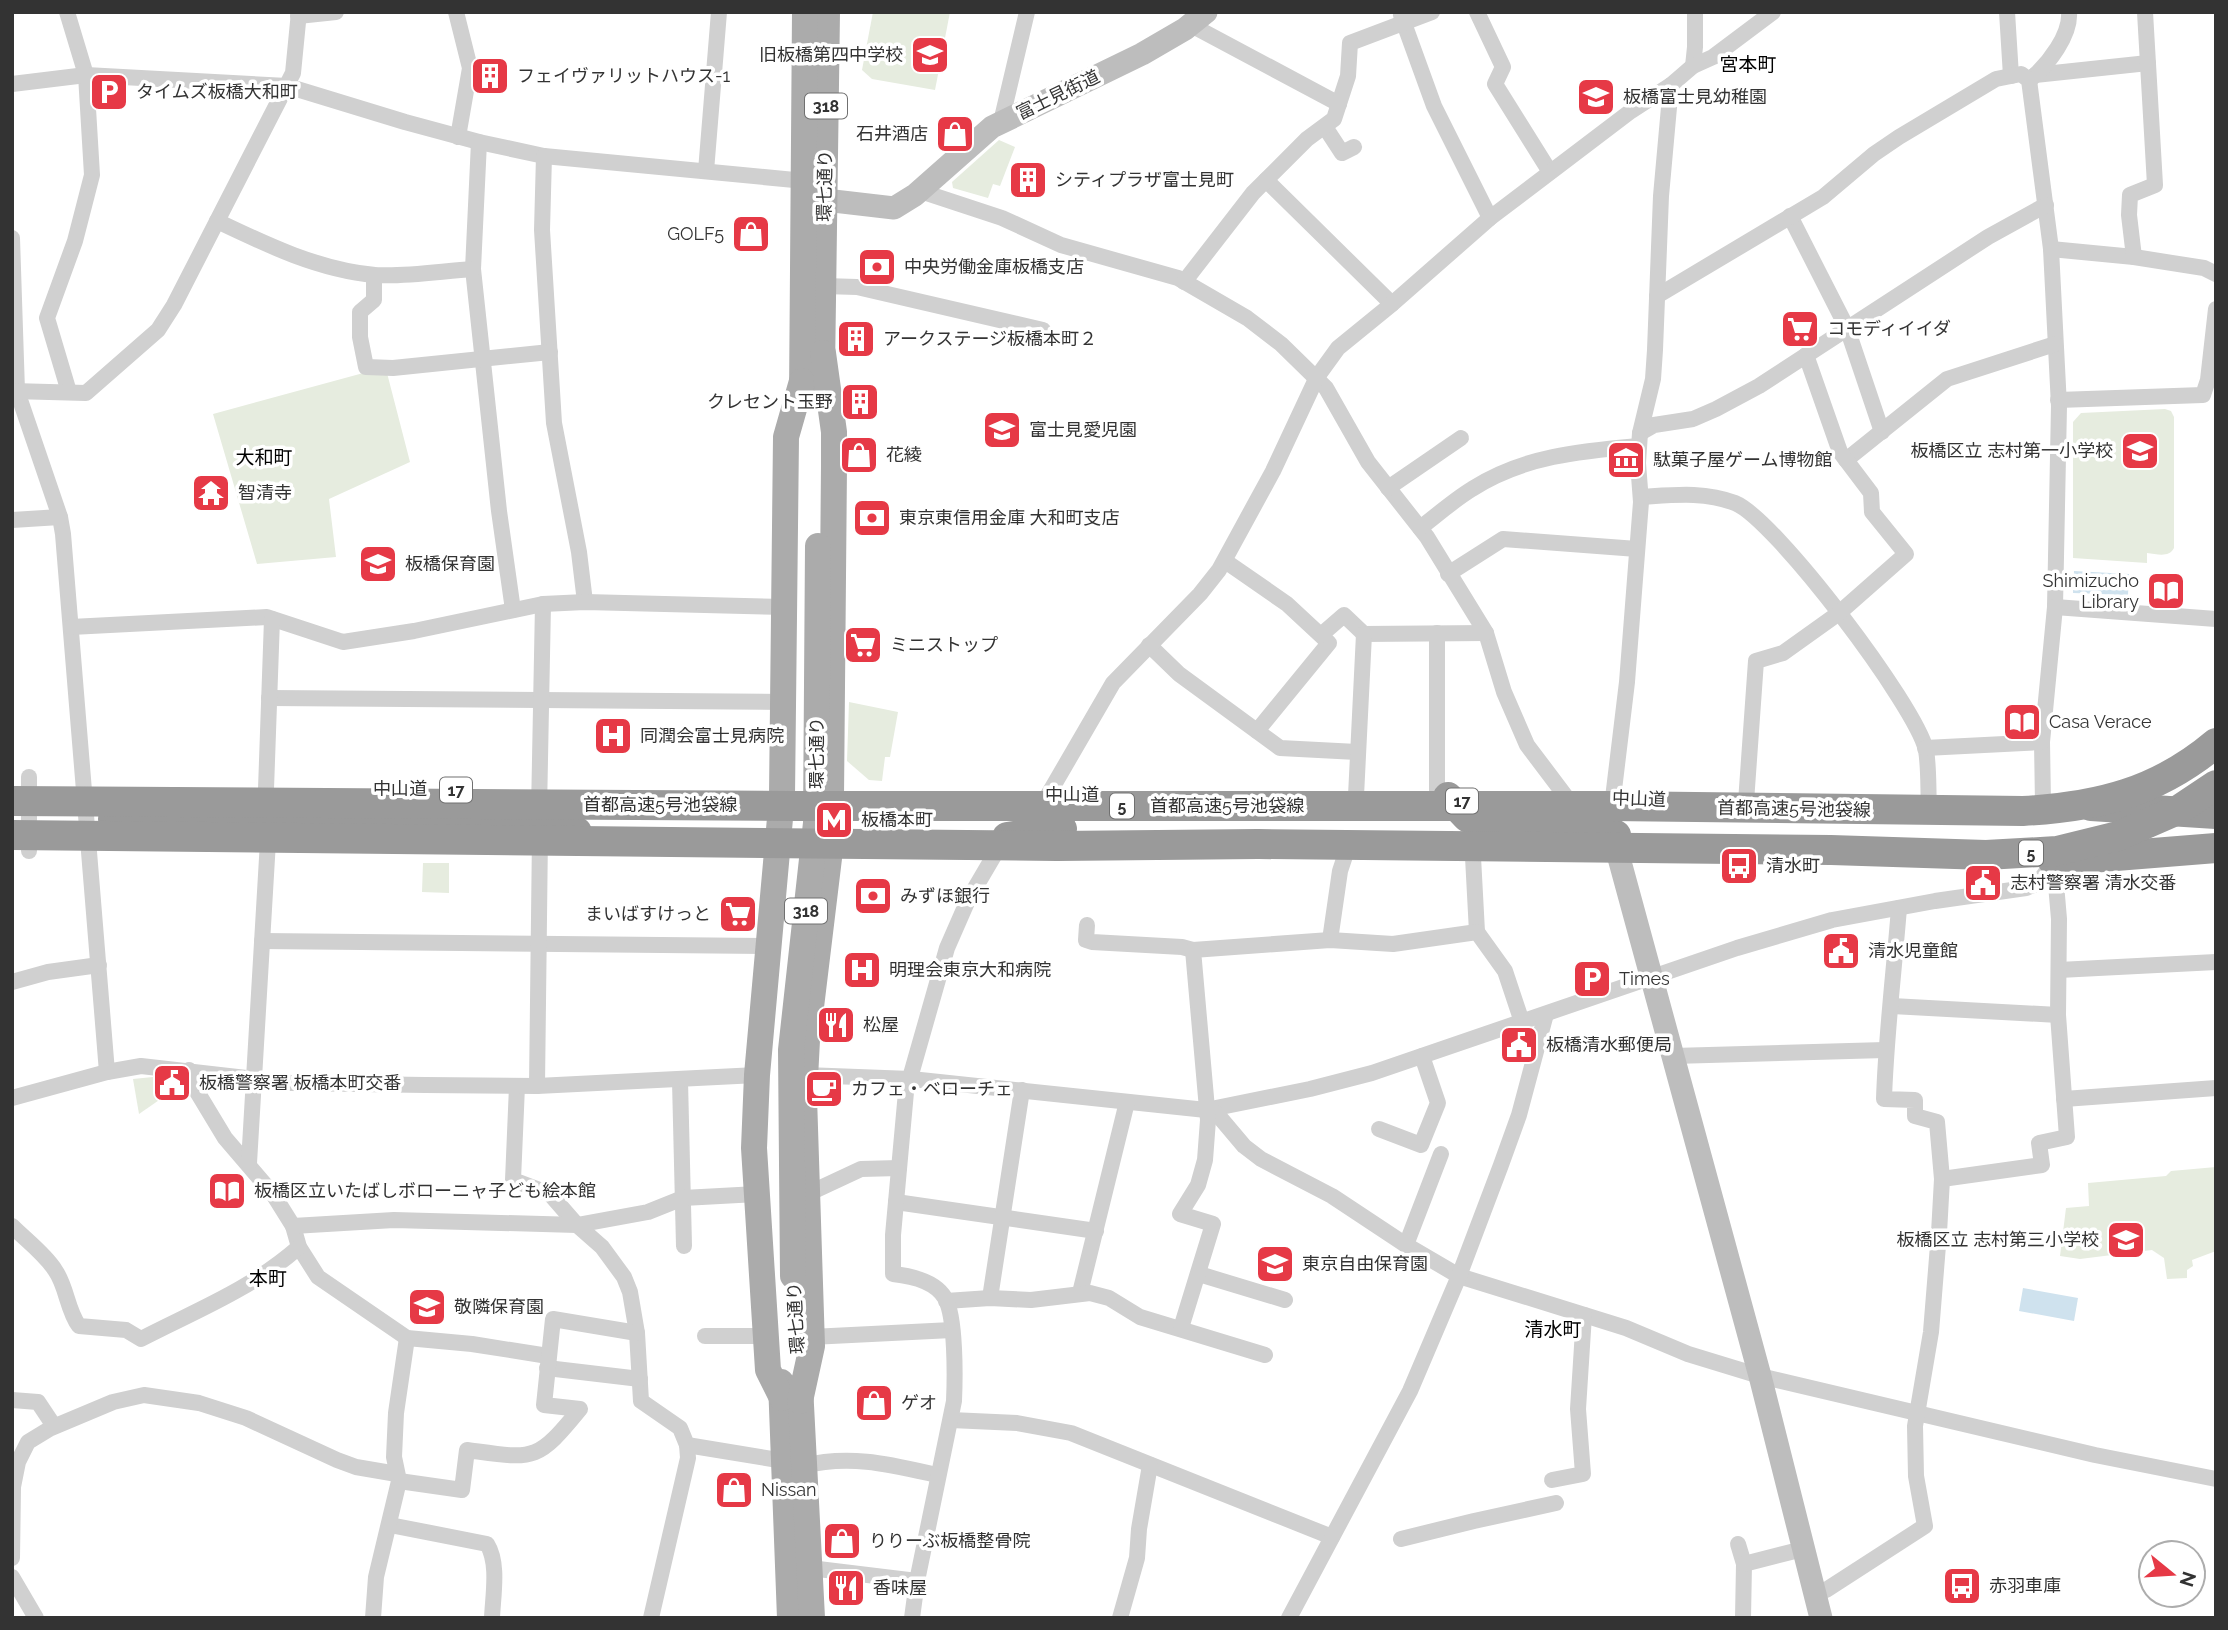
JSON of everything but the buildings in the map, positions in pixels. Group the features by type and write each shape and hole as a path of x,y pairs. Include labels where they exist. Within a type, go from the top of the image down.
{"highway":[{"name":"首都高速5号池袋線","path":"18,810 793,806 2044,806 2089,804 2130,794 2178,771 2216,743"},
{"name":"中山道","path":"20,782 83,787 539,790 831,797 1048,795 1613,798 1929,808 2044,806 2216,814"},
{"name":"首都高速5号池袋線","path":"18,842 1057,846 1258,844 1831,850 1986,855 2057,850 2099,842 2136,830 2180,809 2216,785"},
{"path":"18,810 83,787"},
{"name":"17","path":"901,796 920,801 1602,800 2044,806"},
{"path":"1442,797 1467,817 1481,824 1601,826 1617,841"},
{"path":"18,810 471,819 532,831 680,847 779,850 1473,857 1617,841 1775,859 2054,861 2216,848"},
{"name":"5","path":"905,852 1062,829 1790,834 1831,850"},
{"path":"18,842 268,841 532,831"}],"main road":[{"name":"環七通り","path":"805,12 802,381 811,546"},
{"name":"環七通り","path":"790,1618 794,1463 773,1071 799,835 822,353 827,12"},
{"path":"802,381 786,437 782,796 757,1075 754,1148 768,1370 791,1399 812,1346 805,1074 830,850 835,466 834,432 822,353"},
{"name":"環七通り","path":"794,1463 810,1568 812,1618"}],"street":[{"path":"67,12 86,75 92,175 75,241 47,318 69,392"},
{"path":"15,391 86,393 158,330 174,305 293,73 298,14 337,12"},
{"path":"456,12 470,68 458,137"},
{"path":"706,171 719,12"},
{"path":"1001,122 1027,12"},
{"path":"1184,282 1253,193 1307,139 1334,119 1348,76 1350,43 1402,17 1432,12"},
{"path":"1477,12 1503,67 1495,85 1550,172"},
{"path":"1693,66 1695,12"},
{"path":"1048,795 1113,683 1200,594 1225,561 1273,471 1317,377 1338,348 1490,218 1631,111 1671,85 1693,66 1713,57 1773,12"},
{"path":"2007,12 2011,76"},
{"path":"2069,12 2070,18 2062,39 2032,78 2051,249 2059,400 2055,607 2042,742 2044,806 2139,775 2184,753 2216,726"},
{"path":"2134,257 2129,215 2130,195 2155,185 2145,12"},
{"path":"1402,17 1434,106 1490,218"},
{"path":"1198,18 1339,104"},
{"name":"富士見街道","path":"825,200 894,208 920,191 984,133 1001,122 1142,54 1198,18"},
{"path":"1657,296 1823,197 1874,154 1996,79 2021,74 2032,78 2148,63"},
{"path":"12,84 86,75 287,86 458,137 544,156 805,181 825,200"},
{"path":"1671,85 1661,196 1653,379 1640,440 1638,463 1641,498 1627,682 1613,798 1617,841 1760,1376 1821,1618"},
{"path":"1325,127 1342,153 1353,147"},
{"path":"479,142 473,270 513,610"},
{"path":"544,156 542,230 554,423 579,552 585,601"},
{"path":"1265,180 1392,304"},
{"path":"920,191 1002,218 1061,245 1178,278 1247,318 1317,377 1368,462 1420,528 1486,633 1504,692 1527,746 1567,798"},
{"path":"1420,528 1474,488 1514,468 1568,452 1640,440 1654,425 1693,419 1716,410 1759,386 1989,237 2046,205"},
{"path":"1790,216 1847,328 1882,432"},
{"path":"217,221 275,249 327,265 374,275 473,270"},
{"path":"12,238 15,391 60,517 107,1072"},
{"path":"2051,249 2134,257 2203,268 2216,274"},
{"path":"374,275 374,300 360,312 360,337 366,367 393,368 550,352"},
{"path":"824,286 857,287 1043,330"},
{"path":"2059,400 2203,395 2208,380 2216,309"},
{"path":"1846,460 1947,379 2055,344"},
{"path":"1746,802 1756,661 1783,653 1839,613 1906,554 1872,512 1871,494 1840,452 1806,355"},
{"path":"1388,488 1461,438"},
{"path":"1641,498 1707,494 1737,504 1754,514 1779,540 1869,651 1909,715 1926,748 1929,808"},
{"path":"12,520 60,517"},
{"path":"1448,574 1503,539 1637,549"},
{"path":"1225,561 1287,604 1329,643 1257,731"},
{"path":"71,627 131,622 272,619 343,642 414,631 542,604 585,601 786,607"},
{"path":"537,1086 539,944 532,831 539,790 542,604"},
{"path":"2055,607 2216,619"},
{"path":"1321,635 1344,615 1364,634 1486,633"},
{"path":"266,789 272,619"},
{"path":"1437,633 1442,797"},
{"path":"1356,796 1364,634"},
{"path":"1149,645 1180,674 1280,748 1357,752"},
{"path":"269,698 784,702"},
{"path":"1926,748 2042,742"},
{"path":"18,842 20,782"},
{"path":"249,1163 268,841"},
{"path":"912,1618 937,1475 951,1420 955,1384 946,1301 927,1282 914,1276 893,1274 893,1235 906,1092 947,948 968,900 995,853"},
{"path":"1330,940 1340,871 1345,856"},
{"path":"1473,857 1477,932 1505,971 1522,1022"},
{"path":"1206,1110 1310,1089 1372,1073 1737,948 1832,920 2026,888 2038,883 2054,861"},
{"path":"1942,1179 2042,1165 2039,1143 2067,1137 2059,1015 2059,919 2054,861"},
{"path":"1814,1593 1826,1590 1925,1526 1916,1476 1915,1426 1931,1332 1942,1179 1937,1122 1915,1116 1914,1100 1884,1099 1885,1051 1892,1006 1899,908"},
{"path":"1087,925 1086,940 1092,942 1182,947 1193,950 1330,940 1393,944 1477,932"},
{"path":"262,941 769,946"},
{"path":"1181,1328 1213,1224 1180,1214 1198,1185 1205,1160 1206,1110 1193,950"},
{"path":"2059,970 2216,962"},
{"path":"12,982 48,972 99,965"},
{"path":"1892,1006 2059,1015"},
{"path":"1289,1618 1402,1408 1459,1276 1519,1115 1546,1014"},
{"path":"1673,1056 1885,1051"},
{"path":"1379,1129 1421,1145 1438,1103 1422,1056"},
{"path":"12,1098 107,1072 141,1066 291,1083 537,1086 680,1081 757,1075"},
{"path":"189,1070 193,1085 225,1138 273,1194 293,1226 299,1247 318,1277 407,1338 472,1344 548,1362 640,1379"},
{"path":"805,1074 911,1079 1206,1110 1217,1114 1244,1146 1261,1158 1332,1196 1459,1276 1626,1328 1688,1354 1760,1376 2095,1455 2216,1479"},
{"path":"680,1081 684,1246"},
{"path":"517,1086 513,1180 550,1194 577,1225 602,1247 624,1277 630,1292 637,1333 641,1401 680,1428 687,1445 688,1458 651,1618"},
{"path":"2064,1099 2216,1088"},
{"path":"990,1298 1022,1090"},
{"path":"1080,1293 1127,1102"},
{"path":"1406,1245 1441,1154"},
{"path":"806,1190 816,1190 861,1169 899,1168"},
{"path":"293,1226 394,1220 577,1225 648,1212 683,1198 757,1194"},
{"path":"896,1202 1096,1231"},
{"path":"12,1226 55,1269 73,1318 79,1326 125,1330 141,1339 235,1294 275,1269 299,1247"},
{"path":"1199,1274 1285,1300"},
{"path":"946,1301 990,1298 1031,1300 1080,1293 1109,1298 1140,1317 1265,1355"},
{"path":"1552,1480 1583,1474 1578,1409 1584,1315"},
{"path":"12,1558 13,1488 18,1462 28,1442 54,1426 113,1402 144,1395 198,1403 246,1418 347,1464 398,1478 462,1490 467,1450 531,1456 554,1441 580,1409 544,1405 553,1319 637,1333"},
{"path":"811,1337 951,1330"},
{"path":"705,1336 765,1336"},
{"path":"373,1618 376,1577 390,1525 398,1478 394,1457 396,1413 407,1338"},
{"path":"12,1400 38,1402 54,1426"},
{"path":"951,1420 1017,1423 1071,1433 1332,1537"},
{"path":"687,1445 794,1463 870,1460 937,1475"},
{"path":"1120,1618 1137,1558 1150,1465"},
{"path":"1401,1539 1556,1503"},
{"path":"390,1525 487,1544 492,1551 494,1578 492,1618"},
{"path":"1738,1544 1744,1564 1743,1618"},
{"path":"1744,1564 1803,1549"},
{"path":"810,1568 917,1581"},
{"path":"12,1577 36,1618"}],"shaded area":[{"path":"873,12 950,12 935,90 872,79 862,70"},
{"path":"999,140 1015,147 1000,186 993,184 988,198 953,188 952,182"},
{"path":"367,372 387,373 410,462 329,499 336,557 257,564 213,414"},
{"path":"2165,409 2171,411 2174,417 2174,548 2166,554 2147,553 2147,563 2073,558 2073,422 2081,413"},
{"path":"849,702 898,712 890,757 885,757 882,781 869,780 847,761"},
{"path":"423,863 449,863 449,893 422,892"},
{"path":"163,1076 165,1096 139,1114 133,1079"},
{"path":"2216,1167 2216,1251 2192,1260 2193,1266 2187,1270 2187,1278 2167,1279 2164,1258 2152,1250 2080,1259 2060,1256 2066,1208 2089,1206 2088,1183 2166,1176 2171,1171"}],"water":[{"path":"2074,571 2129,574 2128,595 2073,593"},
{"path":"2023,1288 2078,1298 2074,1321 2019,1311"}],"place":[{"name":"旧板橋第四中学校","path":"930,55"},
{"name":"フェイヴァリットハウス-1","path":"490,76"},
{"name":"タイムズ板橋大和町","path":"109,92"},
{"name":"板橋富士見幼稚園","path":"1596,97"},
{"name":"石井酒店","path":"955,134"},
{"name":"シティプラザ富士見町","path":"1028,180"},
{"name":"GOLF5","path":"751,234"},
{"name":"中央労働金庫板橋支店","path":"877,267"},
{"name":"コモディイイダ","path":"1800,329"},
{"name":"アークステージ板橋本町２","path":"856,339"},
{"name":"クレセント玉野","path":"860,402"},
{"name":"富士見愛児園","path":"1002,430"},
{"name":"板橋区立 志村第一小学校","path":"2140,451"},
{"name":"花綾","path":"859,455"},
{"name":"駄菓子屋ゲーム博物館","path":"1626,460"},
{"name":"智清寺","path":"211,493"},
{"name":"東京東信用金庫 大和町支店","path":"872,518"},
{"name":"板橋保育園","path":"378,564"},
{"name":"Shimizucho Library","path":"2166,591"},
{"name":"ミニストップ","path":"863,645"},
{"name":"Casa Verace","path":"2022,722"},
{"name":"同潤会富士見病院","path":"613,736"},
{"name":"板橋本町","path":"834,820"},
{"name":"清水町","path":"1739,866"},
{"name":"志村警察署 清水交番","path":"1983,883"},
{"name":"みずほ銀行","path":"873,896"},
{"name":"まいばすけっと","path":"738,914"},
{"name":"清水児童館","path":"1841,951"},
{"name":"明理会東京大和病院","path":"862,970"},
{"name":"Times","path":"1592,979"},
{"name":"松屋","path":"836,1025"},
{"name":"板橋清水郵便局","path":"1519,1045"},
{"name":"板橋警察署 板橋本町交番","path":"172,1083"},
{"name":"カフェ・ベローチェ","path":"824,1089"},
{"name":"板橋区立いたばしボローニャ子ども絵本館","path":"227,1191"},
{"name":"板橋区立 志村第三小学校","path":"2126,1240"},
{"name":"東京自由保育園","path":"1275,1264"},
{"name":"敬隣保育園","path":"427,1307"},
{"name":"ゲオ","path":"874,1403"},
{"name":"Nissan","path":"734,1490"},
{"name":"りりーぶ板橋整骨院","path":"842,1541"},
{"name":"赤羽車庫","path":"1962,1586"},
{"name":"香味屋","path":"846,1588"}],"district":[{"name":"宮本町","path":"1748,64"},
{"name":"大和町","path":"264,457"},
{"name":"本町","path":"268,1278"},
{"name":"清水町","path":"1553,1329"}]}
